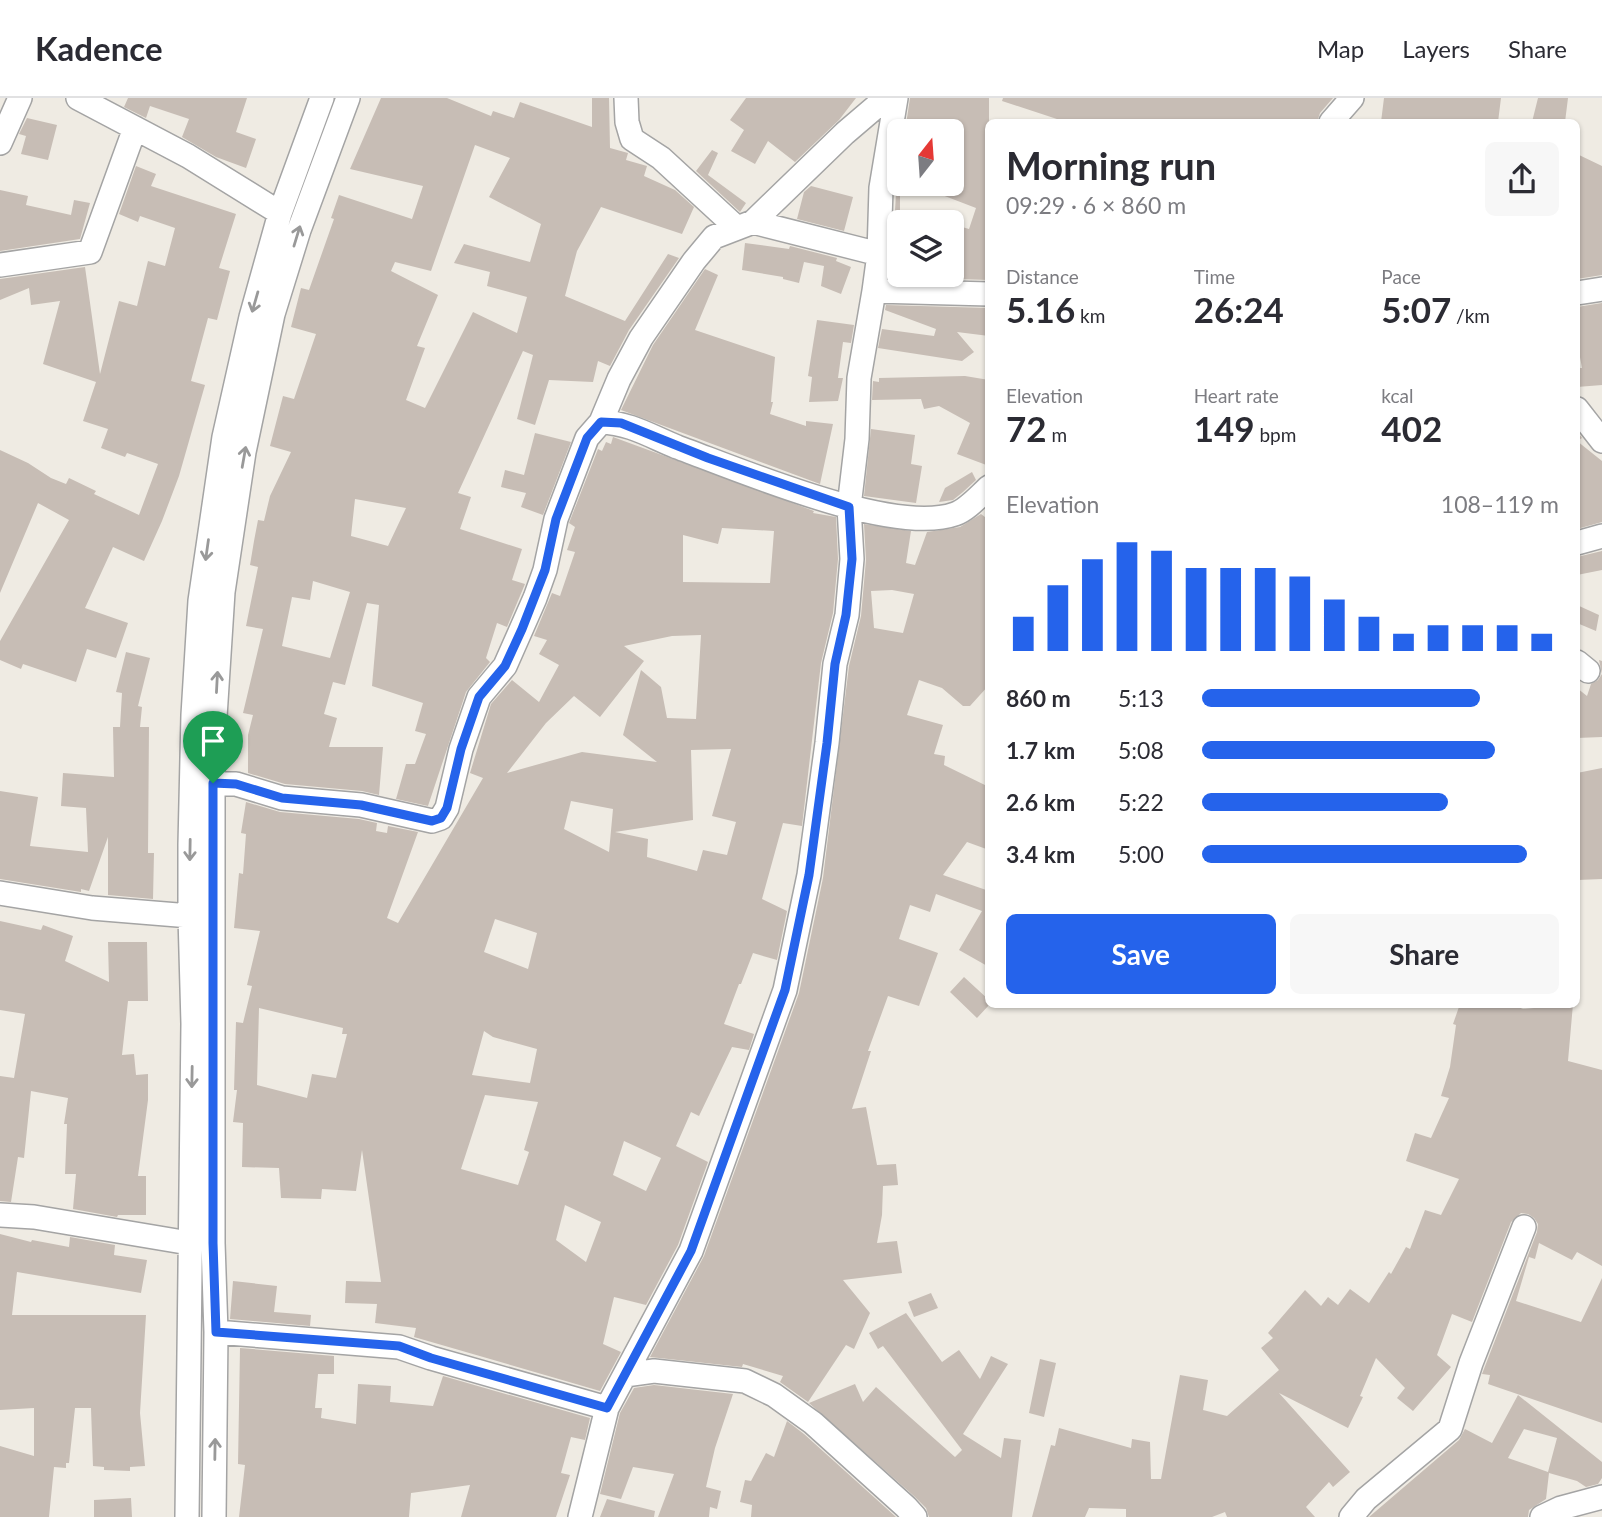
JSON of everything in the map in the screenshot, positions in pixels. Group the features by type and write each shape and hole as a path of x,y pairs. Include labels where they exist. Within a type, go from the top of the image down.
{"street":[{"path":"0,143 20,98"},
{"path":"78,98 112,106 135,128 188,156 280,213"},
{"path":"187,1517 193,1024 190,916 192,715 200,601 224,437 251,317 280,213 321,98"},
{"path":"214,1517 216,1332 213,1243 213,783 223,592 244,452 277,302 299,230 348,98"},
{"path":"626,98 627,122 632,139 745,225 878,254"},
{"path":"213,783 236,784 282,798 361,805 432,821 441,818 447,808 461,749 479,697 505,666 522,629 545,570 556,519 587,438 601,422 619,379 641,338 694,261 714,237 745,225 886,98"},
{"path":"580,1517 607,1408 691,1251 785,990 809,875 835,664 846,615 852,559 849,507 857,439 859,379 874,291 881,188 896,98"},
{"path":"1334,119 1352,98"},
{"path":"0,265 90,253 135,128"},
{"path":"1580,293 1602,289"},
{"path":"874,291 985,294"},
{"path":"1580,413 1602,442"},
{"path":"601,422 621,423 708,458 849,507 915,518 939,518 959,513 985,490"},
{"path":"1580,542 1602,536"},
{"path":"0,893 79,906 190,916"},
{"path":"0,1215 34,1217 189,1243"},
{"path":"1350,1517 1366,1499 1451,1429 1471,1363 1524,1227"},
{"path":"216,1332 399,1346 431,1358 607,1408"},
{"path":"625,1375 654,1371 745,1381 774,1395 813,1423 915,1517"},
{"path":"1542,1517 1561,1508 1602,1497"}],"building":[{"path":"128,98 247,98 236,132 256,139 246,168 216,157 182,137 189,119 150,106 146,118 124,107"},
{"path":"381,98 447,98 491,116 493,111 514,118 520,102 592,127 592,98 609,98 610,148 628,153 626,160 647,166 644,176 675,190 694,207 682,234 601,207 577,251 565,296 625,321 668,254 679,258 629,330 610,366 598,361 593,382 549,380 535,425 517,419 533,355 523,351 458,493 471,497 460,529 522,549 512,580 525,584 507,627 497,623 486,658 490,662 466,692 428,806 396,799 406,764 415,764 426,734 415,731 423,703 372,686 379,605 367,603 345,685 333,682 324,714 337,718 329,747 383,747 379,795 285,784 248,773 248,735 253,715 243,713 263,629 246,626 258,567 250,565 258,520 264,521 270,496 291,452 270,446 283,396 294,399 316,334 291,327 301,288 309,290 334,219 331,218 339,195 412,219 423,186 350,169","holes":["475,145 510,158 489,197 541,224 530,262 464,244 454,263 490,272 487,286 527,297 517,333 473,312 425,408 406,400 425,348 417,346 438,295 391,271 395,262 431,271","355,499 406,508 388,546 351,536","313,581 350,592 330,658 282,646 292,597 310,600"]},
{"path":"746,98 856,98 839,120 795,162 768,141 755,164 731,151 744,130 730,120"},
{"path":"910,98 989,98 989,119 985,119 985,280 964,279 964,228 969,229 976,208 945,196 964,196 964,119 907,119"},
{"path":"1003,98 1333,98 1318,119 1057,119 1002,101"},
{"path":"1384,98 1501,98 1498,119 1381,119"},
{"path":"1538,98 1568,98 1565,119 1533,119"},
{"path":"27,118 57,125 48,160 21,154 26,136 19,134"},
{"path":"712,150 718,153 708,175 746,203 740,212 696,171"},
{"path":"1580,155 1602,166 1602,275 1580,279"},
{"path":"136,166 156,174 151,186 236,214 219,268 230,271 217,320 208,318 191,381 205,385 179,476 162,521 144,561 113,547 85,608 128,623 116,658 87,649 76,682 23,664 21,669 0,660 0,641 69,520 38,503 0,593 0,450 51,478 66,484 69,478 96,491 94,494 139,515 158,464 127,453 125,457 101,448 108,429 83,421 96,382 43,364 60,301 31,305 29,288 0,300 0,279 85,267 100,374 119,301 137,306 148,261 165,266 175,228 140,216 138,222 119,214"},
{"path":"811,186 853,197 844,231 797,219 804,192"},
{"path":"0,190 28,196 26,205 71,215 74,200 90,203 80,239 0,251"},
{"path":"896,196 900,196 900,210 895,210"},
{"path":"745,243 789,249 790,246 837,258 836,261 851,267 841,294 821,286 824,266 804,262 799,283 783,277 742,270"},
{"path":"705,269 718,275 695,330 775,357 770,414 806,426 806,421 833,424 820,484 621,410 653,345"},
{"path":"1602,303 1602,385 1580,387 1580,307"},
{"path":"886,305 985,308 985,336 957,332 974,352 962,361 878,348 882,329 934,336 936,329 885,310"},
{"path":"817,320 854,325 851,343 843,342 838,378 843,378 838,401 809,402 812,377 808,376"},
{"path":"965,376 985,379 985,464 957,454 970,423 939,406 924,409 921,399 872,400 873,381 879,382 879,378"},
{"path":"871,429 915,435 911,464 922,466 916,503 864,496"},
{"path":"535,433 571,442 543,515 521,507 526,493 501,487 505,470 524,475"},
{"path":"613,437 814,511 813,513 836,517 838,559 833,613 821,663 802,826 783,823 762,899 787,911 777,960 753,953 739,984 724,1024 754,1034 749,1050 732,1047 699,1116 691,1112 676,1146 708,1162 678,1245 646,1305 614,1297 603,1344 621,1352 600,1391 414,1337 416,1328 375,1323 377,1304 345,1303 346,1281 381,1282 362,1150 356,1191 322,1189 321,1199 281,1198 279,1168 242,1167 243,1123 233,1122 237,1090 234,1090 236,1022 243,1023 252,986 247,985 260,931 234,928 239,873 243,874 246,834 241,833 246,802 280,812 359,819 377,823 376,831 387,833 388,826 418,832 387,918 398,923 483,778 470,773 491,704 512,680 539,702 559,665 539,654 547,640 534,636 552,593 560,596 575,552 567,550 575,527 569,523 598,449 602,451 606,442 611,444","holes":["722,528 774,531 770,583 683,582 683,535 718,544","701,635 696,719 667,718 661,687 641,670 623,735 657,762 582,752 507,773 546,723 574,696 600,717 644,661 624,646 672,636","731,749 712,816 736,822 727,855 703,850 697,871 647,857 648,839 615,832 693,820 691,750","571,801 613,809 609,852 564,829","495,919 537,933 528,969 484,952","259,1008 343,1028 342,1034 347,1034 336,1078 312,1074 307,1098 257,1085","484,1031 493,1037 537,1049 530,1083 472,1075","485,1095 538,1102 524,1150 529,1152 518,1185 461,1169","624,1141 661,1158 646,1191 613,1175","565,1205 601,1222 586,1262 556,1240"]},
{"path":"1580,443 1602,461 1602,522 1580,528"},
{"path":"972,472 976,480 963,492 953,500 939,502 945,488"},
{"path":"981,514 985,517 985,689 970,706 963,706 942,688 919,680 907,715 943,725 934,754 945,756 944,765 985,785 985,849 967,842 943,875 985,890 985,965 959,950 982,911 936,894 930,912 910,905 899,939 938,953 919,1006 888,996 868,1051 871,1051 852,1109 866,1107 877,1165 896,1164 898,1185 883,1186 877,1243 897,1241 902,1273 843,1280 870,1313 854,1349 846,1345 808,1402 780,1382 783,1376 743,1364 742,1367 650,1357 704,1256 799,993 823,878 849,666 861,616 866,560 864,524 911,531 906,563 915,565 927,532 960,527","holes":["892,590 914,594 903,633 874,628 871,591"]},
{"path":"1602,551 1602,570 1580,574 1580,556"},
{"path":"1580,606 1599,615 1596,631 1580,624"},
{"path":"126,652 150,658 138,706 142,707 140,727 149,727 148,853 154,853 153,899 108,895 108,837 89,891 0,879 0,791 38,797 30,846 88,852 86,808 61,806 63,773 114,777 113,727 120,727 122,693 116,692"},
{"path":"1602,674 1602,737 1580,738 1580,690 1587,696 1591,684"},
{"path":"1602,768 1602,879 1580,880 1580,772"},
{"path":"0,921 41,930 43,925 73,936 65,961 109,982 108,942 147,942 148,1001 128,1001 122,1055 134,1054 136,1075 148,1074 148,1100 138,1176 146,1176 146,1215 117,1217 73,1209 76,1174 65,1174 67,1124 64,1124 68,1098 31,1091 24,1158 18,1157 11,1202 0,1201 0,1076 14,1078 25,1014 0,1010"},
{"path":"964,977 985,996 986,1008 977,1018 950,992"},
{"path":"1459,1008 1573,1008 1568,1061 1602,1070 1602,1266 1577,1252 1572,1260 1539,1243 1535,1259 1529,1257 1516,1301 1581,1322 1602,1278 1602,1423 1488,1384 1490,1375 1482,1374 1537,1232 1538,1224 1534,1218 1521,1213 1511,1222 1472,1322 1452,1314 1437,1355 1451,1367 1413,1411 1397,1398 1405,1388 1376,1358 1360,1396 1363,1397 1348,1428 1279,1393 1350,1472 1333,1487 1329,1482 1306,1507 1315,1517 1227,1517 1225,1512 1212,1517 1126,1517 1126,1509 1089,1508 1085,1517 1032,1517 1051,1445 1055,1446 1059,1428 1131,1448 1132,1439 1150,1442 1151,1479 1161,1479 1180,1375 1208,1380 1203,1410 1227,1416 1279,1370 1261,1348 1273,1338 1268,1333 1305,1290 1321,1306 1328,1297 1338,1305 1350,1289 1369,1303 1389,1272 1391,1274 1406,1247 1410,1249 1425,1210 1441,1215 1459,1179 1406,1161 1415,1133 1431,1138 1449,1098 1441,1096 1450,1067 1456,1025 1453,1024"},
{"path":"0,1234 31,1242 32,1240 69,1247 70,1237 115,1245 114,1255 147,1260 141,1293 17,1272 12,1315 146,1315 140,1413 145,1466 130,1467 130,1471 104,1470 104,1467 93,1466 91,1408 75,1408 69,1463 66,1463 66,1468 54,1467 49,1517 0,1517 0,1446 34,1456 34,1408 0,1410"},
{"path":"233,1281 277,1286 274,1312 311,1315 310,1326 230,1319"},
{"path":"931,1293 938,1308 914,1317 908,1302"},
{"path":"906,1313 942,1362 959,1350 980,1379 991,1356 1008,1364 963,1434 1001,1458 1004,1438 1021,1440 1012,1517 929,1517 926,1508 915,1497 809,1403 855,1384 863,1402 876,1387 955,1457 962,1450 883,1346 878,1349 869,1333"},
{"path":"240,1348 334,1356 334,1374 318,1374 315,1408 322,1408 321,1418 356,1424 358,1384 391,1386 390,1402 433,1406 443,1376 590,1418 585,1440 571,1437 561,1473 570,1475 556,1517 461,1517 470,1485 411,1493 409,1517 239,1517 245,1465 238,1464"},
{"path":"1040,1359 1056,1363 1044,1417 1029,1413"},
{"path":"654,1385 733,1394 715,1448 706,1487 721,1491 717,1509 710,1507 709,1517 658,1517 674,1474 633,1467 621,1499 600,1494 620,1413 634,1388"},
{"path":"1518,1395 1602,1462 1602,1478 1598,1484 1586,1487 1577,1481 1549,1473 1546,1499 1529,1510 1528,1517 1369,1517 1459,1440 1465,1429 1492,1443","holes":["1524,1429 1557,1438 1548,1472 1508,1458"]},
{"path":"787,1421 896,1517 751,1517 752,1505 740,1502 745,1480 751,1481 766,1453 774,1457"},
{"path":"131,1498 132,1517 94,1517 94,1500"},
{"path":"607,1499 655,1511 654,1517 600,1517"}],"route":[{"path":"601,422 621,423 666,443 849,507 852,559 846,615 835,664 809,875 785,990 691,1251 607,1408 431,1358 399,1346 216,1332 213,1243 213,783 236,784 282,798 361,805 432,821 441,818 447,808 461,749 479,697 505,666 522,629 545,570 556,519 587,438 601,422"}]}
